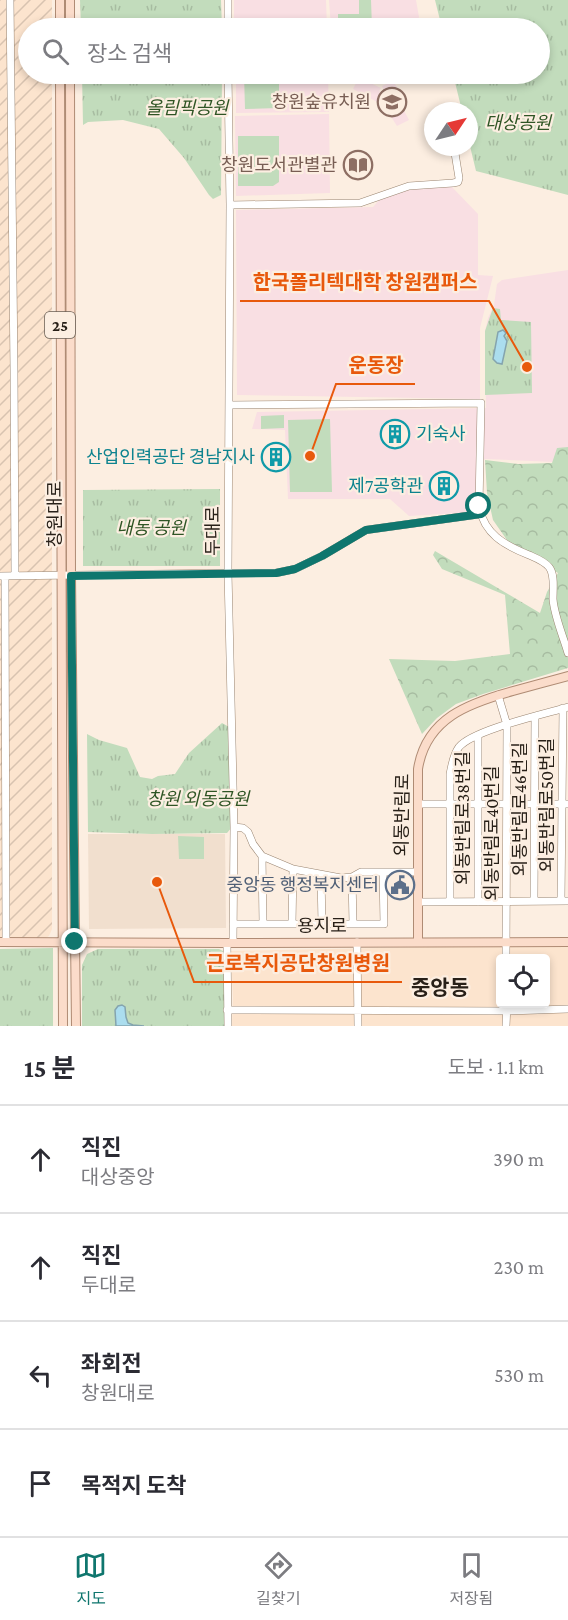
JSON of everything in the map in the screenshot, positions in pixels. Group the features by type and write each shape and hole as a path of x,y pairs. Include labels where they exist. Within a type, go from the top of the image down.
{"main road":[{"name":"창원대로","path":"60,84 63,1026"},
{"name":"창원대로","path":"70,84 71,576 76,1026"},
{"name":"외동반림로","path":"418,942 418,769 424,748 443,721 454,713 482,700 568,676"},
{"name":"용지로","path":"3,942 568,942"}],"street":[{"path":"10,0 15,576"},
{"path":"228,0 228,18"},
{"name":"두대로","path":"2,576 228,573 230,205 228,84"},
{"path":"230,205 360,203 409,186 458,182 455,156"},
{"path":"229,405 481,403 479,506 481,514 488,529 498,540 539,559 550,567 553,602 568,653"},
{"path":"228,1026 230,943 233,924 234,827 228,573 276,573 295,569 366,530 481,514"},
{"path":"2,576 3,942"},
{"name":"외동반림로40번길","path":"498,695 507,724 506,954"},
{"path":"450,902 450,774 459,747 478,735 507,724 565,708"},
{"name":"외동반림로50번길","path":"565,708 565,901"},
{"name":"외동반림로46번길","path":"534,901 535,716"},
{"name":"외동반림로38번길","path":"478,735 478,902"},
{"path":"418,804 565,804"},
{"path":"234,827 243,828 248,832 262,856 293,870 341,878 352,877 361,872 418,872"},
{"path":"262,856 262,924"},
{"path":"292,924 293,870"},
{"path":"233,924 384,924 382,872"},
{"path":"321,876 322,924"},
{"path":"352,877 353,924"},
{"path":"418,902 565,901"},
{"path":"357,942 358,1026"},
{"path":"227,1010 496,1007"},
{"path":"506,1026 507,1008"},
{"path":"538,1008 568,1009"}],"shaded area":[{"path":"0,0 52,0 52,18 18,18 18,84 52,84 52,929 49,936 44,939 0,938"},
{"path":"234,0 326,0 327,18 234,18"},
{"path":"329,0 416,0 419,17 419,18 330,18"},
{"path":"236,84 328,84 329,112 236,113"},
{"name":"창원숲유치원","path":"356,84 372,84 381,88 379,91 382,93 384,91 382,86 395,84 400,92 396,95 409,120 397,126 386,109 384,101 381,100 379,103 353,89"},
{"path":"329,114 330,193 236,196 235,116"},
{"path":"452,187 478,214 478,275 493,276 480,328 480,399 237,395 236,210 373,207 380,199 408,188"},
{"path":"568,270 568,450 554,462 486,459 476,462 477,512 409,516 390,499 288,499 285,430 252,429 257,412 486,408 485,331 494,305 497,284 502,280"},
{"path":"88,834 225,834 226,928 89,929"},
{"path":"568,947 568,1026 232,1026 231,951"}],"green space":[{"path":"80,0 221,0 222,18 81,18"},
{"path":"359,0 371,0 372,18 338,18 338,14 359,14"},
{"name":"대상공원","path":"435,0 568,0 568,195 476,171 472,156 478,156 478,102 460,102 455,84 550,84 550,18 440,18"},
{"name":"올림픽공원","path":"82,84 222,84 221,195 213,199 209,195 184,158 159,129 123,120 88,122 83,125"},
{"path":"244,84 279,84 279,108 245,109"},
{"path":"238,136 279,136 279,182 273,186 238,186"},
{"path":"493,308 500,309 501,320 531,322 532,393 485,395 485,331"},
{"path":"284,415 284,428 261,429 261,416"},
{"path":"330,419 332,492 290,492 288,420"},
{"path":"568,447 568,668 456,704 437,718 422,734 389,659 455,661 510,654 505,595 442,569 433,555 435,551 540,613 547,592 558,573 509,543 493,520 487,493 485,460 518,464 552,463 557,448"},
{"name":"내동 공원","path":"220,489 220,566 83,566 83,490"},
{"name":"창원 외동공원","path":"222,723 231,728 233,826 227,833 88,832 87,734 127,748 140,777 152,779 175,774 189,753"},
{"path":"178,836 204,837 204,859 179,859"},
{"path":"53,948 53,1026 0,1026 0,949"},
{"path":"98,949 219,949 223,951 224,1026 82,1026 82,965 87,954"}],"water":[{"path":"503,330 507,341 502,364 493,359 498,332"},
{"path":"122,1005 125,1007 128,1023 144,1026 116,1026 115,1010"}],"place":[{"name":"창원숲유치원","path":"392,102"},
{"name":"창원도서관별관","path":"358,165"},
{"name":"한국폴리텍대학 창원캠퍼스","path":"527,367"},
{"name":"기숙사","path":"395,434"},
{"name":"운동장","path":"310,456"},
{"name":"산업인력공단 경남지사","path":"276,457"},
{"name":"제7공학관","path":"444,486"},
{"name":"근로복지공단창원병원","path":"157,882"},
{"name":"중앙동 행정복지센터","path":"400,885"}],"district":[{"name":"중앙동","path":"440,988"}],"route":[{"path":"75,942 71,576 276,573 295,569 366,530 481,514 479,506"}]}
